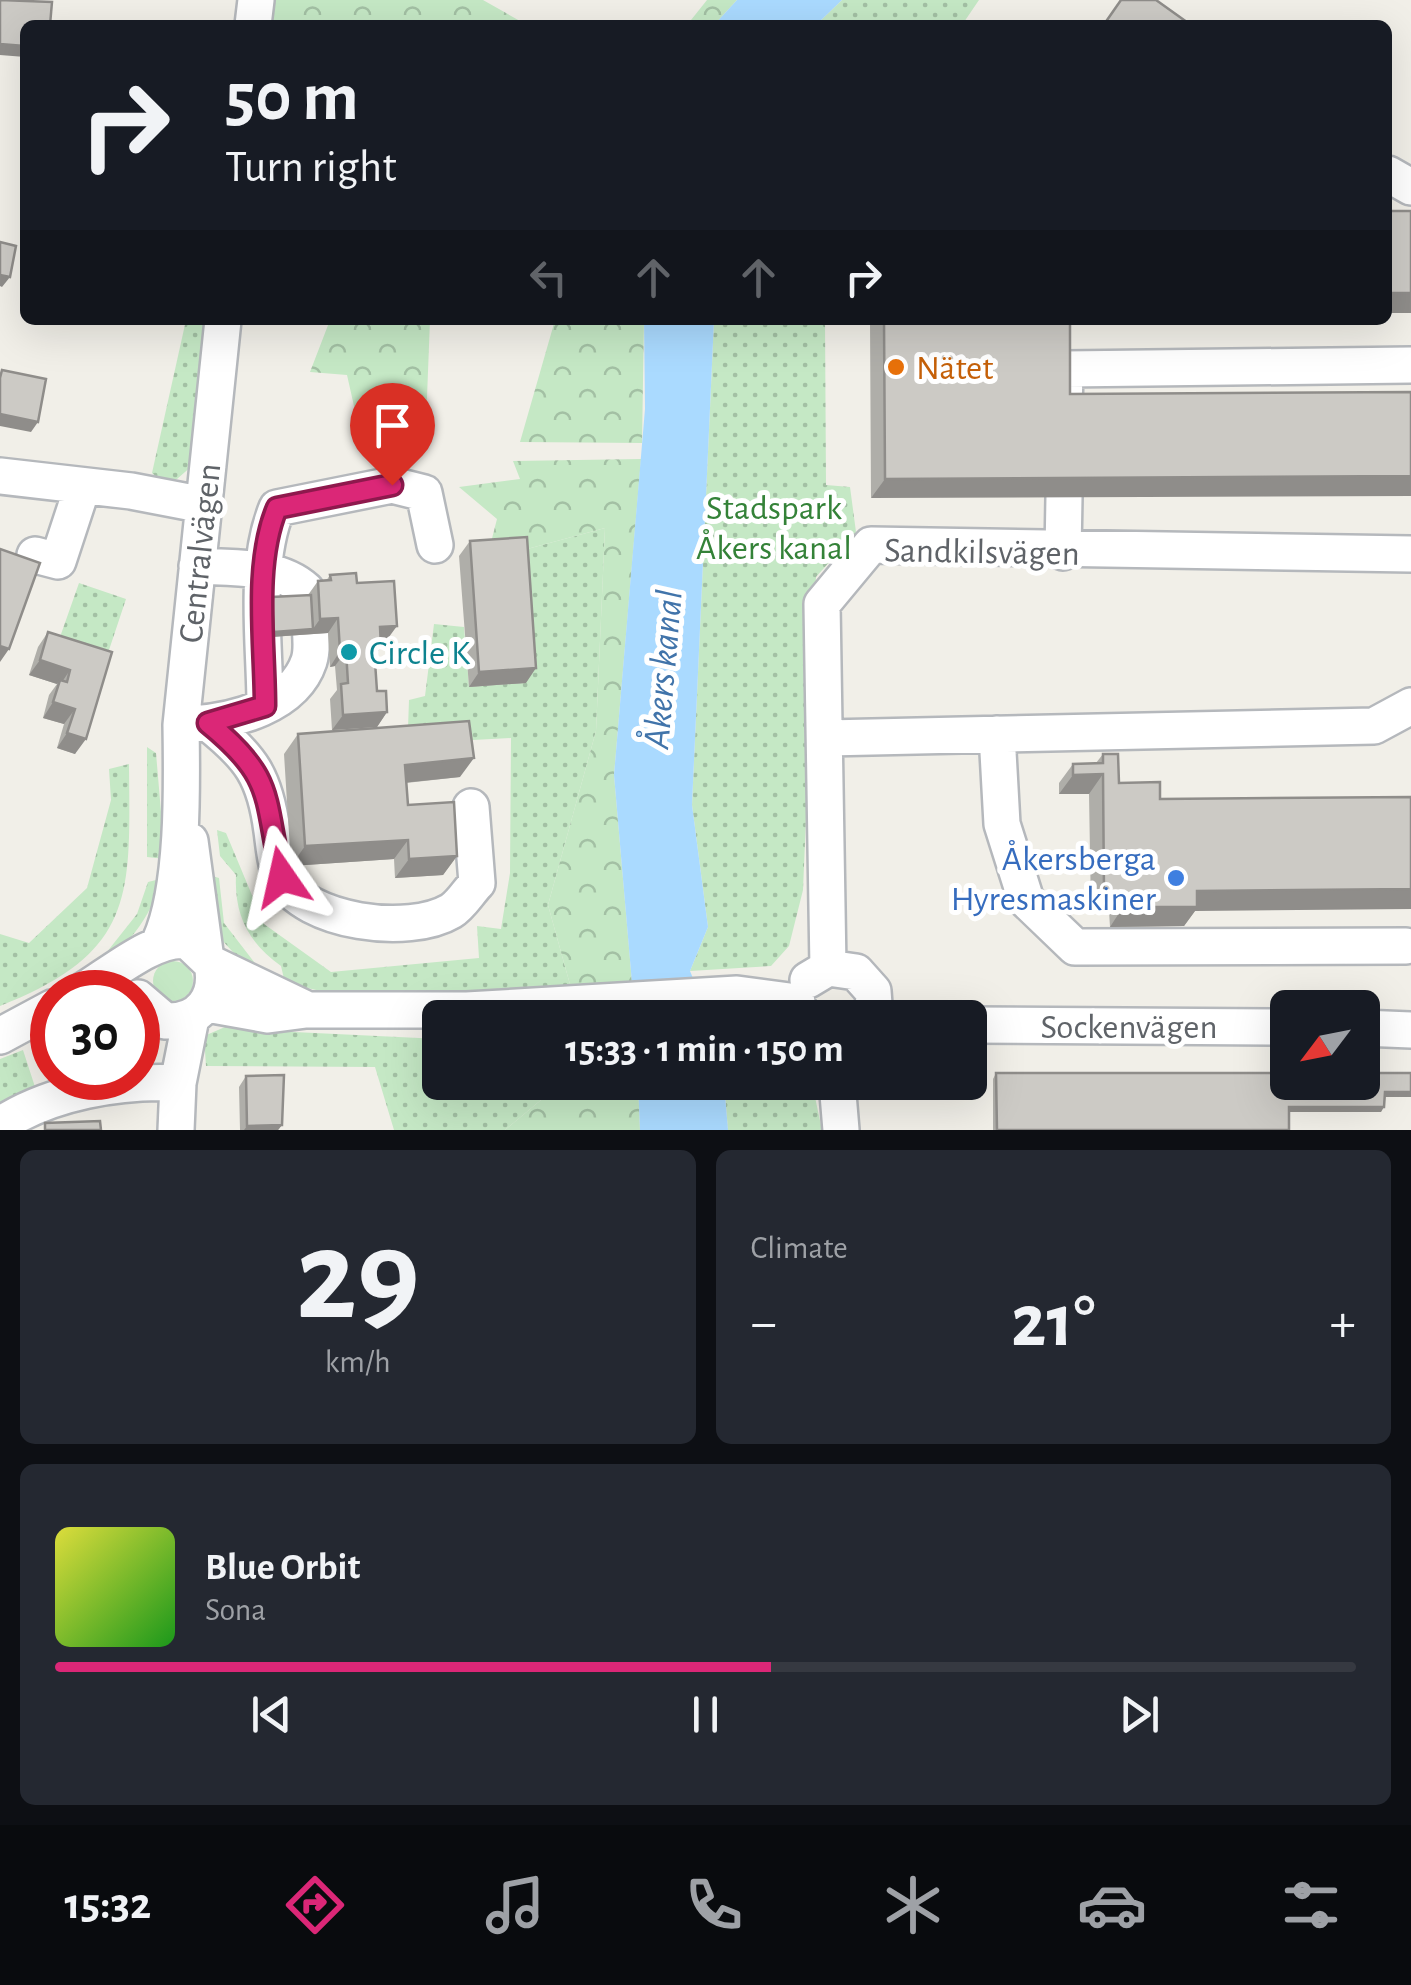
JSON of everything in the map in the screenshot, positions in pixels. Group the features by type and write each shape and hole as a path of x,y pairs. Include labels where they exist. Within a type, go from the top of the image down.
{"street":[{"name":"Centralvägen","path":"160,976 182,786 195,724 197,566 222,325"},
{"path":"1064,414 1065,369 1411,365"},
{"path":"0,476 130,491 204,505"},
{"path":"195,724 265,706 268,529 277,508 392,485 424,493 434,545"},
{"path":"35,555 58,561 82,488"},
{"path":"1064,498 1064,552"},
{"name":"Sandkilsvägen","path":"828,968 822,604 871,546 1064,552 1411,554"},
{"path":"197,566 266,572"},
{"path":"827,738 1374,726 1411,706"},
{"path":"195,724 241,749 267,790 282,877 307,904 348,920 420,921 452,910 477,882 471,807"},
{"path":"997,734 1002,824 1026,900 1075,947 1406,946"},
{"name":"Centralvägen","path":"182,786 208,958"},
{"path":"160,989 188,941 208,958 306,1010"},
{"path":"160,993 215,978 208,958"},
{"path":"801,1000 806,983 828,968 851,970 864,978 876,1000"},
{"path":"632,1000 737,994 760,1000"},
{"path":"160,995 268,1014 306,1010 422,1010"},
{"path":"160,1007 178,1083 176,1130"},
{"path":"0,1037 30,1020"},
{"name":"Sockenvägen","path":"987,1025 1270,1027"},
{"path":"1380,1029 1411,1030"},
{"path":"0,1037 30,1031"},
{"path":"0,1124 40,1106 129,1080 178,1083"},
{"path":"840,1100 842,1130"}],"green space":[{"path":"272,0 483,0 518,20 270,20"},
{"path":"707,0 737,0 719,20 691,20"},
{"path":"842,0 979,0 965,20 821,20"},
{"path":"185,325 210,325 193,465 177,479 159,479 152,473"},
{"path":"328,325 430,325 425,449 365,455 347,375 310,372"},
{"path":"554,325 644,325 642,443 520,442"},
{"name":"Stadspark Åkers kanal","path":"714,325 825,325 826,485 850,487 856,532 816,577 803,890 789,946 771,966 690,971 708,927 692,805"},
{"path":"641,459 614,775 634,1000 574,1000 548,905 596,731 605,528 516,552 488,554 497,519 459,487 520,479 513,461"},
{"path":"605,528 596,731 548,905 574,1000 422,1000 422,1007 383,1005 285,983 281,966 252,938 241,916 236,875 220,856 217,830 226,833 264,924 331,972 479,958 477,926 501,929 510,873 511,738 455,741 408,728 409,700 425,696 434,624 464,627 469,686 516,552"},
{"path":"79,583 126,599 108,653 60,637"},
{"path":"147,747 156,753 165,859 147,857"},
{"path":"129,764 129,849 116,914 101,940 78,964 69,970 30,970 30,992 0,1006 0,934 29,943 87,888 111,800 109,769"},
{"path":"212,876 219,878 224,923 261,971 254,975 220,938"},
{"path":"160,879 144,920 115,954 93,970 137,914 148,882"},
{"path":"165,962 181,962 192,973 192,989 181,1000 165,1000 160,996 160,970 156,970"},
{"path":"232,1024 273,1031 422,1038 422,1100 541,1100 505,1130 394,1130 375,1067 206,1066 204,1036"},
{"path":"23,1050 30,1072 30,1094 0,1112 0,1059"},
{"path":"541,1100 639,1100 640,1130 505,1130"},
{"path":"725,1100 816,1100 822,1130 728,1130"}],"water":[{"path":"737,0 842,0 821,20 719,20"},
{"name":"Åkers kanal","path":"644,325 714,325 692,805 708,927 690,971 702,1000 633,1000 614,775 645,409"},
{"path":"639,1100 725,1100 728,1130 640,1130"}],"building":[{"path":"0,0 52,2 50,20 20,20 20,46 0,44"},
{"path":"1121,0 1156,0 1184,20 1107,20"},
{"path":"1392,211 1411,211 1411,293 1392,293"},
{"path":"0,242 16,246 10,277 0,275"},
{"path":"884,325 1070,325 1070,394 1411,392 1411,476 885,479"},
{"path":"2,370 46,379 38,422 0,414"},
{"path":"527,537 536,668 479,672 470,541"},
{"path":"0,549 40,563 9,649 0,646"},
{"name":"Circle K","path":"356,573 357,583 394,581 397,626 380,627 381,647 374,647 377,691 386,691 387,712 343,715 341,684 348,683 346,651 340,651 338,618 320,619 318,581 331,580 330,575"},
{"path":"311,595 313,629 274,632 272,597"},
{"path":"48,632 112,652 86,739 67,733 75,709 53,702 60,680 67,682 70,670 40,660"},
{"path":"469,721 474,758 405,765 408,805 454,802 457,856 409,859 408,840 305,846 298,734"},
{"path":"1103,754 1118,754 1119,783 1160,782 1160,799 1411,797 1411,889 1197,891 1197,907 1123,907 1123,892 1104,892 1103,774 1073,775 1073,764 1103,763"},
{"path":"996,1073 1270,1073 1270,1100 1380,1100 1380,1073 1411,1073 1411,1092 1385,1092 1384,1107 1289,1107 1289,1130 997,1130"},
{"path":"284,1075 282,1125 247,1126 246,1076"},
{"path":"100,1121 101,1130 45,1130 45,1123"}],"place":[{"name":"Nätet","path":"896,367"},
{"name":"Circle K","path":"349,652"},
{"name":"Åkersberga Hyresmaskiner","path":"1176,878"}],"route":[{"path":"282,877 267,790 241,749 208,723 265,706 268,529 277,508 392,485"}]}
